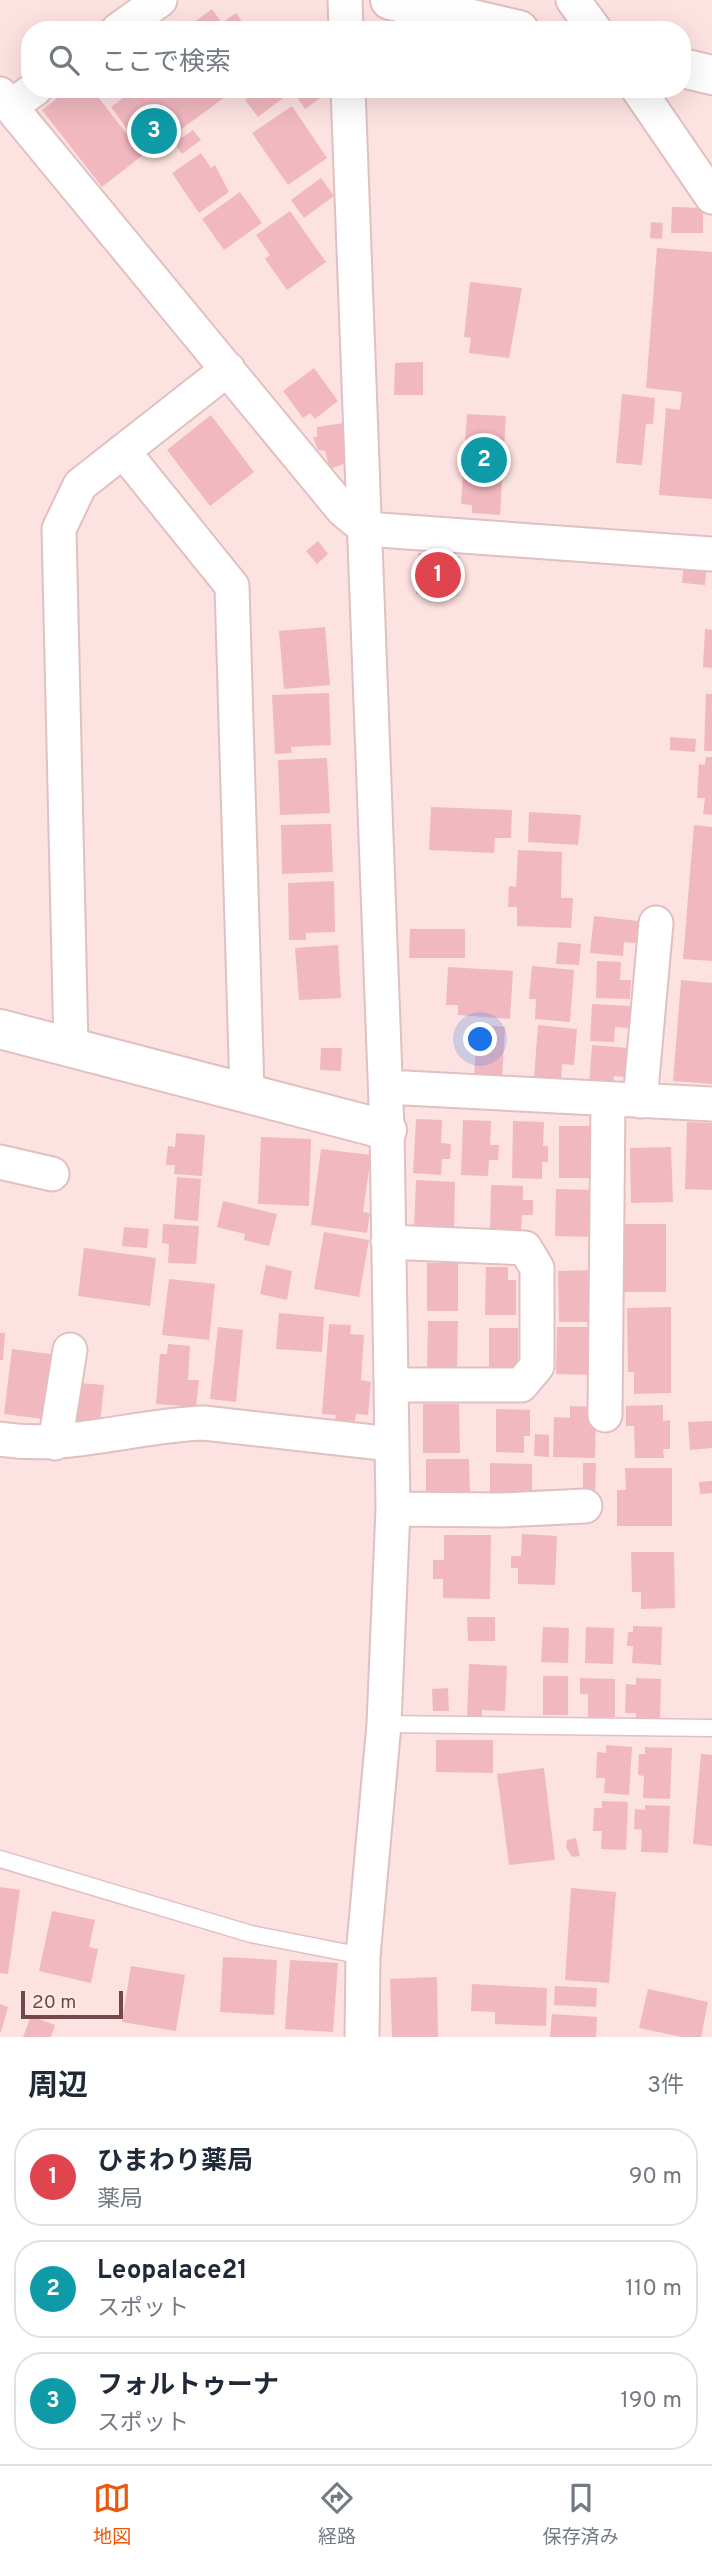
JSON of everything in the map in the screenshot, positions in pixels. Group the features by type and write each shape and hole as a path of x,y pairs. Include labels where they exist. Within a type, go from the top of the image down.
{"street":[{"path":"131,21 160,0"},
{"path":"345,0 346,21"},
{"path":"390,0 480,21"},
{"path":"573,0 588,21"},
{"path":"691,70 712,75"},
{"path":"15,97 342,510 366,529 712,554"},
{"path":"348,98 386,1087 393,1509 384,1724 362,1956 362,2037"},
{"path":"644,98 712,197"},
{"path":"71,1047 58,529 80,485 228,369"},
{"path":"123,451 232,586 247,1092"},
{"path":"605,1415 624,1100 656,923"},
{"path":"0,1028 387,1130"},
{"path":"386,1087 712,1104"},
{"path":"0,1162 52,1174"},
{"path":"388,1242 526,1248 537,1268 537,1366 522,1385 392,1385"},
{"path":"55,1443 70,1350"},
{"path":"0,1439 55,1443 176,1423 204,1423 391,1444"},
{"path":"393,1509 502,1510 585,1506"}],"lane":[{"path":"384,1724 712,1728"},
{"path":"0,1859 251,1934 362,1956"}],"building":[{"path":"212,9 221,21 196,21"},
{"path":"236,13 242,21 225,21"},
{"path":"57,98 99,98 143,155 102,187 42,110"},
{"path":"123,98 224,98 146,155 111,107"},
{"path":"248,98 283,98 258,117 245,100"},
{"path":"298,98 320,98 305,109"},
{"path":"292,106 327,158 288,185 252,133"},
{"path":"193,130 201,140 182,154 174,143"},
{"path":"201,153 211,168 215,165 229,192 199,213 172,173"},
{"path":"321,178 334,196 304,218 291,200"},
{"path":"240,192 262,223 224,250 202,219"},
{"path":"672,207 703,208 703,233 671,233"},
{"path":"290,211 326,262 287,290 265,259 270,255 256,235"},
{"path":"651,222 663,223 662,239 650,238"},
{"path":"657,248 712,252 712,499 659,495 666,408 680,410 682,392 646,388"},
{"path":"470,282 522,288 509,358 469,353 471,338 464,337"},
{"path":"423,362 423,395 394,395 395,363"},
{"path":"314,368 338,401 315,419 310,413 303,418 283,391"},
{"path":"622,394 655,398 653,424 646,424 642,465 616,463"},
{"path":"467,414 506,416 500,515 472,513 472,505 461,504"},
{"path":"211,415 254,472 210,506 167,450"},
{"path":"344,423 346,463 330,469 325,451 318,450 313,437 317,437 317,427"},
{"path":"318,541 328,554 317,564 306,551"},
{"path":"418,553 460,556 458,596 416,594"},
{"path":"684,561 707,562 705,585 682,583"},
{"path":"325,627 330,685 284,689 279,631"},
{"path":"705,629 712,630 712,668 703,667"},
{"path":"329,693 331,745 291,747 292,753 275,754 272,695"},
{"path":"706,694 712,694 712,751 704,751"},
{"path":"670,737 696,739 695,752 670,750"},
{"path":"706,757 712,757 712,815 703,814 705,798 697,798 699,764 705,765"},
{"path":"327,758 330,813 280,815 278,760"},
{"path":"431,807 512,810 511,838 495,838 494,853 429,850"},
{"path":"529,812 581,815 578,845 528,842"},
{"path":"331,824 333,872 282,874 281,825"},
{"path":"694,825 712,827 712,961 683,959"},
{"path":"518,850 562,852 561,898 573,898 571,928 517,926 517,907 508,907 509,886 516,887"},
{"path":"334,881 335,932 306,933 306,940 289,940 288,883"},
{"path":"594,916 638,921 636,943 624,942 623,956 590,953"},
{"path":"410,929 465,929 465,958 409,958"},
{"path":"558,942 581,944 579,965 556,964"},
{"path":"338,945 341,998 299,1000 295,948"},
{"path":"597,961 621,962 620,980 631,980 630,999 596,998"},
{"path":"532,966 574,970 570,1022 535,1019 536,999 529,999"},
{"path":"448,967 513,971 510,1019 458,1015 458,1005 446,1005"},
{"path":"681,980 712,983 712,1084 673,1081"},
{"path":"592,1004 631,1006 629,1028 615,1027 614,1042 590,1041"},
{"path":"477,1024 505,1027 502,1079 474,1077"},
{"path":"538,1025 577,1029 574,1065 562,1064 561,1081 534,1078"},
{"path":"592,1045 628,1048 625,1077 614,1076 613,1087 589,1085"},
{"path":"321,1048 342,1048 341,1071 320,1070"},
{"path":"416,1119 442,1120 441,1143 451,1144 450,1159 442,1159 441,1175 413,1173"},
{"path":"463,1120 491,1121 490,1145 499,1145 498,1160 489,1160 488,1176 461,1175"},
{"path":"513,1121 544,1122 543,1146 548,1146 548,1162 542,1162 542,1179 512,1178"},
{"path":"687,1122 712,1123 712,1190 685,1189"},
{"path":"559,1126 596,1126 596,1178 559,1178"},
{"path":"176,1133 205,1135 202,1176 174,1174 175,1165 166,1165 168,1146 175,1147"},
{"path":"261,1137 311,1139 309,1206 258,1204"},
{"path":"671,1147 673,1202 631,1203 630,1148"},
{"path":"321,1149 371,1155 363,1212 370,1213 367,1233 311,1225"},
{"path":"177,1177 201,1179 198,1221 174,1219"},
{"path":"416,1180 455,1182 454,1230 414,1228"},
{"path":"491,1185 523,1186 523,1200 533,1200 533,1215 522,1215 521,1233 490,1232"},
{"path":"556,1189 595,1190 593,1237 555,1236"},
{"path":"223,1201 277,1214 269,1246 244,1240 245,1234 217,1227"},
{"path":"163,1224 199,1226 196,1264 168,1263 169,1244 162,1243"},
{"path":"621,1224 666,1224 666,1292 621,1292"},
{"path":"124,1227 149,1229 147,1248 122,1246"},
{"path":"324,1232 369,1240 359,1297 314,1289"},
{"path":"84,1248 156,1258 150,1306 78,1296"},
{"path":"427,1263 458,1263 458,1311 427,1311"},
{"path":"266,1265 292,1271 287,1300 260,1294"},
{"path":"486,1267 508,1267 508,1280 516,1280 516,1315 485,1315"},
{"path":"595,1270 596,1322 559,1322 558,1271"},
{"path":"169,1279 215,1284 209,1340 162,1335"},
{"path":"671,1307 671,1393 634,1394 634,1372 628,1372 627,1308"},
{"path":"279,1313 324,1317 322,1352 276,1349"},
{"path":"428,1321 458,1321 457,1371 427,1371"},
{"path":"329,1324 351,1325 350,1334 364,1335 361,1380 371,1382 368,1415 356,1414 355,1421 335,1420 336,1415 322,1414"},
{"path":"218,1327 243,1330 236,1402 210,1399"},
{"path":"557,1327 595,1327 595,1375 556,1374"},
{"path":"489,1328 518,1328 518,1369 489,1368"},
{"path":"0,1333 5,1333 3,1360 0,1360"},
{"path":"168,1344 190,1346 188,1380 199,1380 196,1407 156,1404 160,1354 167,1354"},
{"path":"12,1349 58,1355 50,1420 4,1414"},
{"path":"78,1383 104,1385 100,1424 73,1421"},
{"path":"423,1404 459,1404 460,1453 423,1453"},
{"path":"663,1405 663,1421 670,1420 670,1449 663,1449 664,1458 635,1458 634,1426 626,1426 626,1406"},
{"path":"570,1406 596,1407 595,1458 553,1457 554,1417 570,1418"},
{"path":"496,1409 530,1410 530,1436 524,1436 524,1453 496,1452"},
{"path":"712,1421 712,1448 690,1450 688,1422"},
{"path":"535,1434 549,1435 549,1457 534,1456"},
{"path":"426,1459 469,1459 470,1495 426,1495"},
{"path":"490,1463 532,1464 532,1496 490,1495"},
{"path":"583,1463 596,1463 595,1493 583,1493"},
{"path":"625,1468 672,1468 672,1526 617,1526 617,1490 626,1490"},
{"path":"712,1481 712,1493 700,1494 699,1482"},
{"path":"522,1534 557,1536 555,1585 518,1584 518,1568 511,1568 511,1556 521,1556"},
{"path":"444,1535 491,1535 490,1599 443,1598 443,1579 433,1579 433,1560 444,1560"},
{"path":"631,1552 674,1552 675,1608 641,1609 641,1592 632,1592"},
{"path":"467,1617 495,1617 495,1641 468,1641"},
{"path":"633,1626 662,1627 661,1665 632,1663 633,1646 627,1646 628,1632 633,1632"},
{"path":"543,1627 569,1628 568,1663 541,1662"},
{"path":"586,1627 614,1628 613,1664 585,1663"},
{"path":"469,1664 507,1666 505,1711 482,1710 482,1718 467,1718"},
{"path":"543,1676 568,1676 568,1715 543,1715"},
{"path":"580,1678 615,1679 615,1717 588,1717 588,1694 580,1694"},
{"path":"636,1678 661,1679 660,1719 636,1718 636,1713 625,1713 626,1684 636,1685"},
{"path":"448,1688 449,1711 433,1711 432,1689"},
{"path":"436,1740 493,1740 493,1773 436,1772"},
{"path":"606,1745 632,1747 629,1795 604,1793 605,1778 596,1778 597,1752 606,1753"},
{"path":"645,1747 672,1748 670,1799 643,1798 644,1776 638,1775 639,1754 645,1754"},
{"path":"701,1754 712,1755 712,1846 693,1844"},
{"path":"544,1768 555,1860 509,1865 497,1774"},
{"path":"602,1801 628,1802 626,1850 601,1849 602,1831 593,1831 594,1808 602,1808"},
{"path":"645,1805 670,1806 668,1853 641,1852 642,1830 634,1829 635,1809 645,1810"},
{"path":"576,1838 580,1856 572,1857 566,1847 567,1840"},
{"path":"0,1887 20,1890 8,1974 0,1973"},
{"path":"571,1888 616,1892 609,1983 565,1980"},
{"path":"52,1911 95,1920 89,1947 98,1949 91,1983 39,1971"},
{"path":"223,1957 277,1960 274,2015 220,2012"},
{"path":"290,1960 338,1963 333,2032 285,2029"},
{"path":"131,1966 185,1975 176,2031 122,2022"},
{"path":"437,1977 438,2037 392,2037 390,1979"},
{"path":"472,1984 547,1988 546,2026 495,2024 495,2012 471,2011"},
{"path":"555,1986 597,1988 596,2007 554,2005"},
{"path":"648,1989 708,2002 701,2037 682,2037 639,2028"},
{"path":"0,2004 8,2007 1,2032 0,2032"},
{"path":"552,2014 597,2017 596,2037 550,2037"},
{"path":"31,2016 55,2025 51,2037 23,2037"}],"place":[{"name":"フォルトゥーナ","path":"154,131"},
{"name":"Leopalace21","path":"484,460"},
{"name":"ひまわり薬局","path":"438,575"}]}
